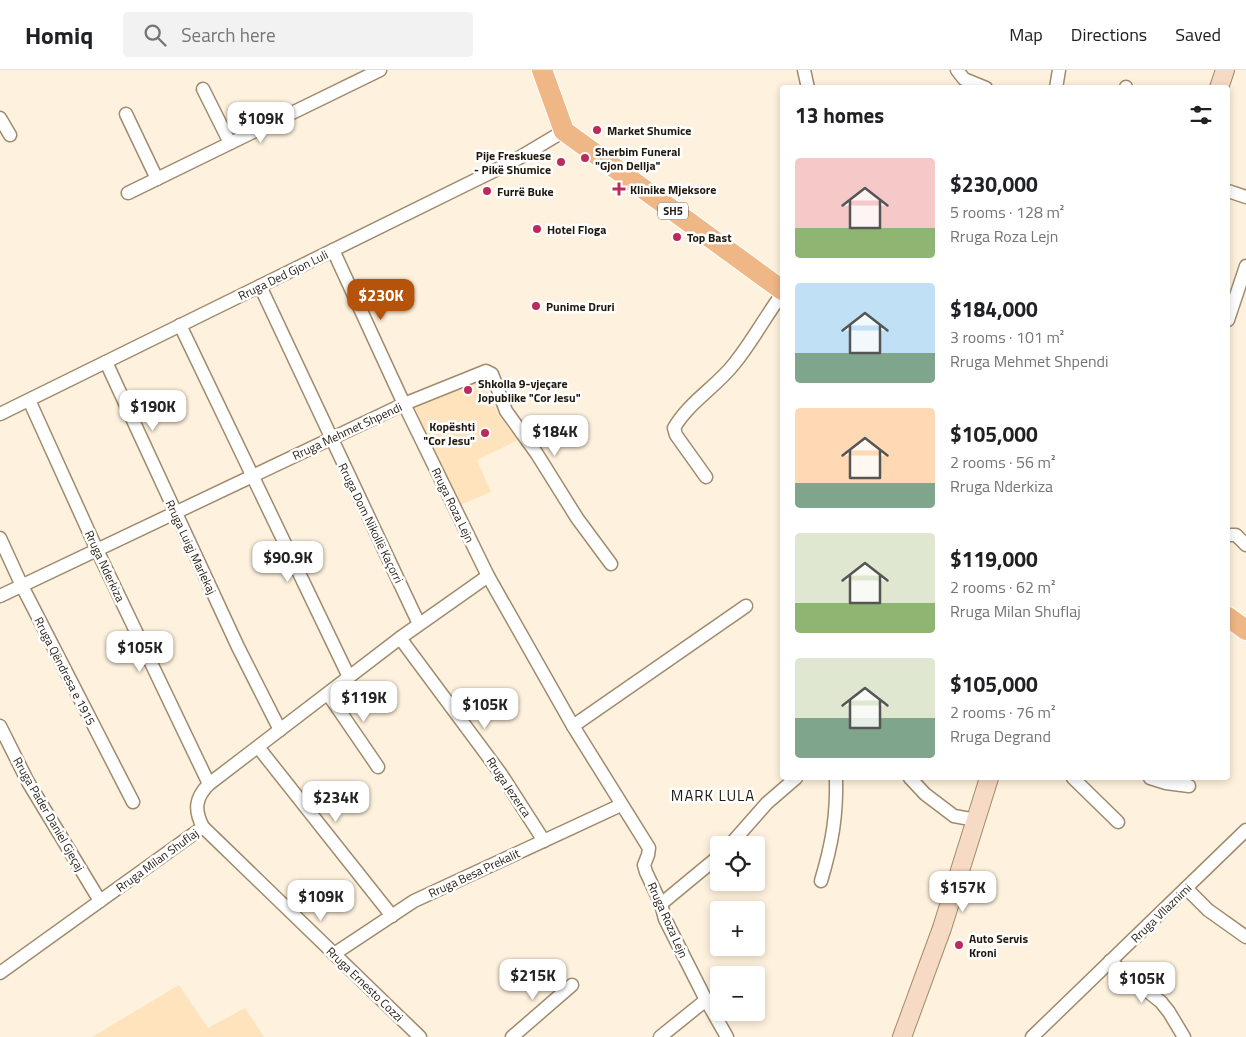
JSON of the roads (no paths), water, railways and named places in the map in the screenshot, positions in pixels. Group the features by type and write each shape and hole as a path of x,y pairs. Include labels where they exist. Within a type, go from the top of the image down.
{"main road":[{"path":"542,70 564,131"},
{"path":"1221,85 1225,70"},
{"name":"SH5","path":"564,131 780,289"},
{"path":"1230,618 1246,630"},
{"path":"902,1037 942,928 988,780"}],"street":[{"path":"128,193 380,70"},
{"path":"804,70 807,85"},
{"path":"957,70 964,79 979,85"},
{"path":"1057,85 1060,70"},
{"path":"203,89 230,143"},
{"path":"126,114 157,179"},
{"path":"0,118 10,136"},
{"name":"Rruga Ded Gjon Luli","path":"0,414 512,162 564,131"},
{"path":"1230,192 1246,197"},
{"name":"Rruga Roza Lejn","path":"333,250 404,404 488,576 573,726 649,848 644,865 661,904 665,920 727,1037"},
{"path":"1230,314 1246,266"},
{"name":"Rruga Dom Nikollë Kaçorri","path":"260,286 419,624"},
{"path":"706,477 676,435 674,428 684,414 735,364 780,297"},
{"path":"180,326 349,678"},
{"name":"Rruga Luigj Marlekaj","path":"106,362 174,513 280,730"},
{"name":"Rruga Mehmet Shpendi","path":"0,596 404,404 486,371 492,374 506,411 537,454 577,518 611,564"},
{"name":"Rruga Nderkiza","path":"29,400 97,550 209,784"},
{"path":"1230,535 1236,535 1246,544"},
{"name":"Rruga Qëndresa e 1915","path":"0,538 22,586 133,802"},
{"name":"Rruga Milan Shuflaj","path":"0,973 203,827 197,816 198,800 202,791 209,784 400,638 488,576"},
{"path":"573,726 746,606"},
{"name":"Rruga Jezerca","path":"400,638 501,774 544,841"},
{"path":"328,694 378,767"},
{"name":"Rruga Pader Daniel Gjeçaj","path":"0,726 28,782 100,901"},
{"path":"258,747 392,916"},
{"path":"738,836 767,803 794,780"},
{"path":"822,881 835,827 836,780"},
{"path":"912,780 932,800 954,816 976,820"},
{"path":"1075,780 1118,822"},
{"path":"1156,780 1189,786"},
{"name":"Rruga Besa Prekalit","path":"334,954 414,901 621,805"},
{"name":"Rruga Ernesto Cozzi","path":"203,827 420,1037"},
{"name":"Rruga Vllaznimi","path":"1032,1037 1246,830"},
{"path":"661,904 710,863"},
{"path":"1186,888 1208,910 1246,937"},
{"path":"1110,961 1161,1002 1184,1037"},
{"path":"512,1037 572,985"},
{"path":"660,1037 706,1000"}],"place":[{"name":"Market Shumice","path":"597,130"},
{"name":"Sherbim Funeral \"Gjon Dellja\"","path":"585,158"},
{"name":"Pije Freskuese - Pikë Shumice","path":"561,162"},
{"name":"Klinike Mjeksore","path":"619,189"},
{"name":"Furrë Buke","path":"487,191"},
{"name":"Hotel Floga","path":"537,229"},
{"name":"Top Bast","path":"677,237"},
{"name":"Punime Druri","path":"536,306"},
{"name":"Shkolla 9-vjeçare Jopublike \"Cor Jesu\"","path":"468,390"},
{"name":"Kopështi \"Cor Jesu\"","path":"485,433"},
{"name":"Auto Servis Kroni","path":"959,945"}],"district":[{"name":"MARK LULA","path":"713,795"}]}
